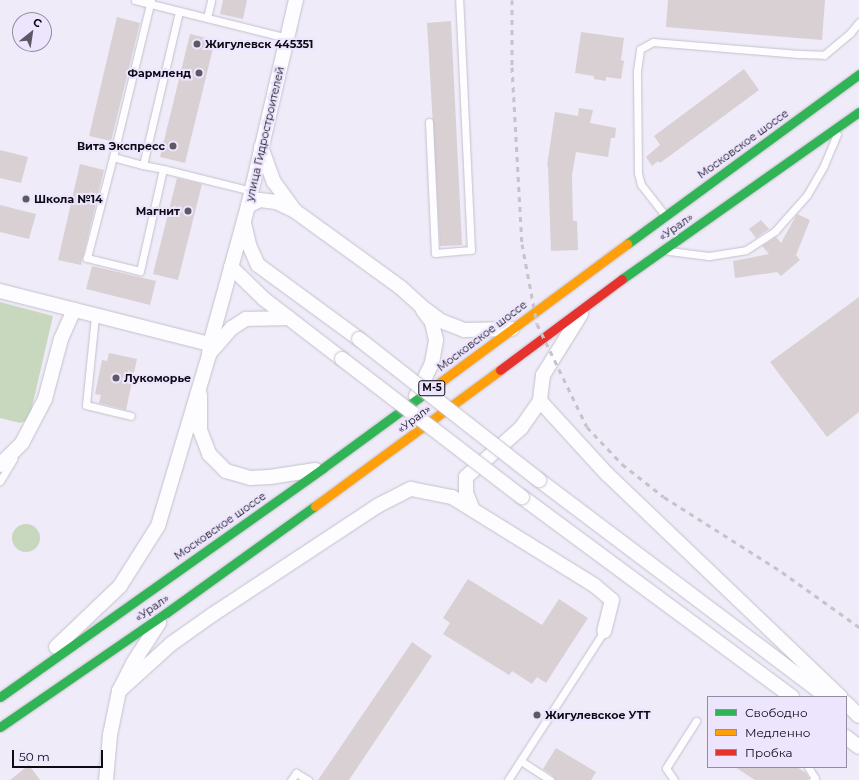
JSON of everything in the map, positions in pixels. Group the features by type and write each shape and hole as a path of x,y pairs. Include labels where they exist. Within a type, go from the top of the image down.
{"highway":[{"name":"Московское шоссе","path":"0,697 100,624 324,468 512,328 859,74"},
{"name":"«Урал»","path":"0,728 166,614 407,440 587,304 859,112"}],"street":[{"name":"улица Гидростроителей","path":"14,687 120,586 158,526 201,379 252,191 296,0"},
{"path":"261,147 274,182 295,211"},
{"path":"512,328 464,330 441,320 421,306 400,287 295,211 276,202 260,200 246,212 249,245 258,264 826,696"},
{"path":"231,267 264,299 522,497 791,696"},
{"path":"0,291 96,316 209,350 232,328 246,319 289,318"},
{"path":"473,510 466,493 466,477 521,428 540,401 543,375 587,304"},
{"path":"414,402 432,363 436,340 432,322 421,306"},
{"path":"0,465 22,443 45,399 61,338 74,310"},
{"path":"201,379 200,430 209,454 226,471 250,478 270,477 324,468"},
{"path":"540,401 607,474 839,696"},
{"path":"119,691 171,644 377,506 411,489 452,497 594,584 612,600 604,632"},
{"path":"106,780 110,735 119,691 133,664 166,614"},
{"path":"847,704 859,716"},
{"path":"847,712 859,721"},
{"path":"847,738 859,747"}],"lane":[{"path":"135,0 151,2 179,11 287,38"},
{"path":"207,18 211,0"},
{"path":"428,122 435,253 471,250 459,0"},
{"path":"151,2 114,157 87,258 140,271 163,169"},
{"path":"143,165 179,11"},
{"path":"665,216 641,185 638,173 637,71 640,49 653,42 824,55 859,22"},
{"path":"663,251 709,256 746,250 775,231 807,195 824,165 842,124"},
{"path":"114,157 252,191"},
{"path":"96,316 86,405 131,416"},
{"path":"0,481 22,443"},
{"path":"508,780 604,632"},
{"path":"674,780 666,768 696,721"},
{"path":"521,761 550,780"},
{"path":"809,768 815,778 813,780"},
{"path":"292,780 296,773 308,780"}],"green space":[{"path":"0,302 53,316 29,420 20,423 0,418"},
{"path":"26,524 36,528 40,538 36,548 26,552 16,548 12,538 16,528"}],"building":[{"path":"223,0 247,0 243,19 220,14"},
{"path":"668,0 825,0 822,40 666,27"},
{"path":"117,17 140,23 111,141 89,136"},
{"path":"451,21 462,245 440,246 427,23"},
{"path":"581,32 624,38 621,60 624,61 621,79 606,77 606,81 594,79 594,76 575,73"},
{"path":"190,34 215,40 185,163 160,157"},
{"path":"744,69 759,90 660,163 658,161 652,166 646,157 660,145 654,136"},
{"path":"579,108 593,110 590,123 616,128 615,138 611,138 608,157 576,152 572,175 573,221 577,221 578,250 551,251 547,166 555,112 578,116"},
{"path":"0,150 28,157 21,183 0,178"},
{"path":"80,164 104,170 81,265 58,260"},
{"path":"177,178 202,184 178,280 153,274"},
{"path":"0,205 36,214 29,239 0,232"},
{"path":"797,214 810,220 796,255 800,260 781,276 777,272 735,278 733,261 769,254 762,246 776,237 781,243"},
{"path":"761,220 769,229 756,238 749,229"},
{"path":"92,266 156,281 150,305 86,289"},
{"path":"859,297 859,412 827,437 770,362"},
{"name":"Лукоморье","path":"109,353 137,359 126,410 99,403 101,395 95,394 102,360 107,361"},
{"path":"468,579 542,625 559,599 588,618 546,683 537,677 532,684 512,671 509,675 443,634 450,623 443,618"},
{"path":"412,642 432,656 349,780 318,780"},
{"path":"556,748 596,772 591,780 555,780 553,776 543,769"},
{"path":"29,765 40,780 10,780"},
{"path":"737,768 798,768 806,773 809,778 808,780 755,780"}],"railway":[{"path":"512,0 512,67 522,244 537,324 587,427 622,464 664,497 782,572 859,627"}],"traffic: fast":[{"path":"627,244 859,74"},
{"path":"622,279 859,112"},
{"path":"0,697 323,468 431,389"},
{"path":"0,727 166,613 315,506"}],"traffic: slow":[{"path":"431,389 627,244"},
{"path":"315,506 500,370"}],"traffic: jam":[{"path":"500,370 622,279"}],"place":[{"name":"Жигулевск 445351","path":"197,44"},
{"name":"Фармленд","path":"199,73"},
{"name":"Вита Экспресс","path":"173,146"},
{"name":"Школа №14","path":"26,199"},
{"name":"Магнит","path":"188,211"},
{"name":"Лукоморье","path":"116,378"},
{"name":"Жигулевское УТТ","path":"537,715"}]}
